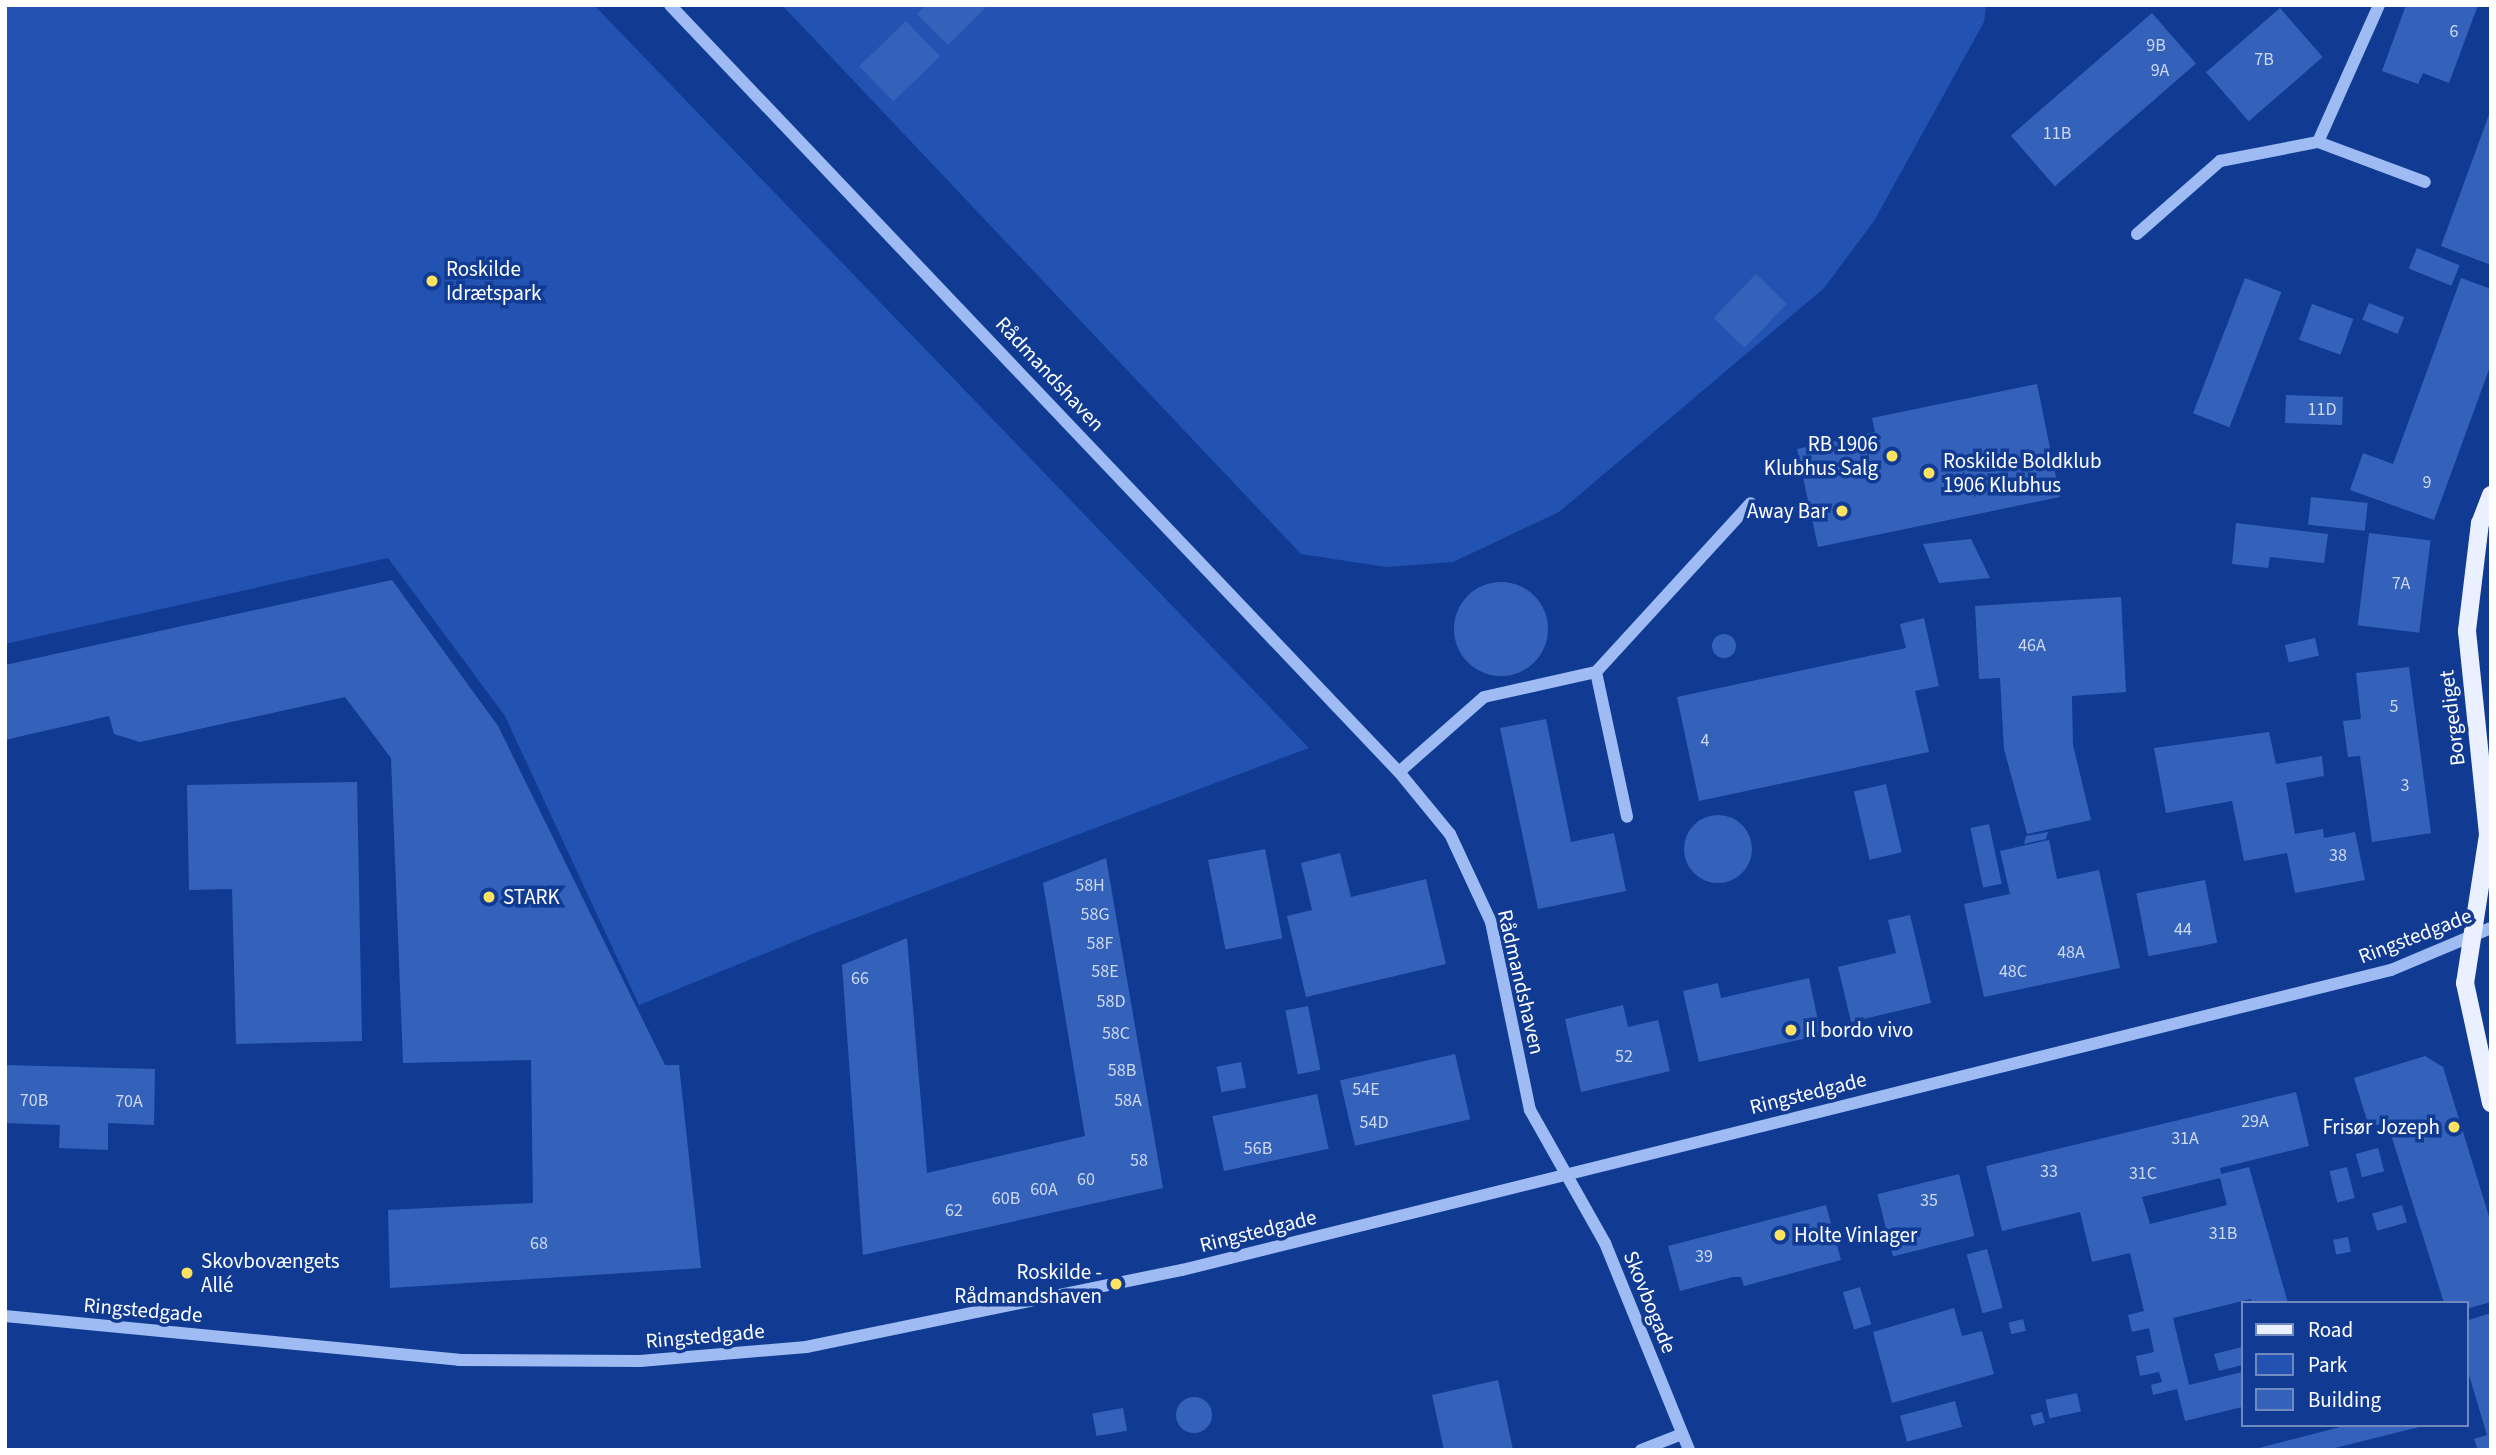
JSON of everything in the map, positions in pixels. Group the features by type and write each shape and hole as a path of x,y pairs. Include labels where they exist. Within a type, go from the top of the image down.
{"main road":[{"name":"Borgediget","path":"2491,495 2480,523 2467,631 2488,835 2470,936 2465,983 2491,1103"}],"street":[{"name":"Rådmandshaven","path":"670,5 788,124 1399,772 1450,834 1481,895 1530,1110 1567,1173"},
{"path":"2318,142 2379,5"},
{"path":"2137,234 2220,161 2318,142 2425,182"},
{"path":"1399,772 1484,697 1596,672 1751,503"},
{"path":"1596,672 1627,817"},
{"name":"Ringstedgade","path":"5,1316 459,1360 640,1362 784,1349 1182,1270 2391,970 2491,929"},
{"name":"Skovbogade","path":"1567,1173 1605,1243 1689,1450"},
{"path":"1641,1450 1682,1434"}],"green space":[{"name":"Roskilde Idrætspark","path":"5,5 594,5 1309,748 810,935 639,1005 505,716 388,558 5,644"},
{"path":"782,5 1986,5 1984,22 1874,221 1824,288 1559,512 1453,562 1386,567 1301,554"}],"building":[{"path":"926,5 988,5 948,45 917,14"},
{"path":"2406,5 2478,5 2449,83 2423,73 2418,84 2382,71"},
{"path":"2280,8 2323,57 2249,121 2206,72"},
{"path":"2152,13 2196,64 2055,186 2011,136"},
{"path":"906,21 940,56 893,101 859,66"},
{"path":"2491,112 2491,265 2441,246"},
{"path":"2417,248 2460,265 2451,286 2409,268"},
{"path":"1756,274 1787,304 1745,348 1714,318"},
{"path":"2245,278 2281,292 2229,427 2193,413"},
{"path":"2461,278 2491,289 2491,364 2434,520 2350,490 2363,453 2393,464"},
{"path":"2369,303 2404,317 2397,334 2362,320"},
{"path":"2312,304 2353,319 2340,355 2299,340"},
{"name":"Roskilde Boldklub 1906 Klubhus","path":"2037,384 2060,497 1818,547 1797,449 1875,432 1872,418"},
{"path":"2286,395 2343,397 2342,425 2285,423"},
{"path":"2311,497 2368,503 2365,531 2308,525"},
{"path":"2236,523 2328,534 2324,563 2270,557 2268,568 2232,564"},
{"path":"2369,533 2431,541 2419,633 2358,625"},
{"path":"1971,539 1990,578 1939,583 1923,544"},
{"name":"STARK","path":"392,580 498,726 665,1065 679,1065 701,1268 390,1288 388,1210 533,1203 531,1060 403,1063 391,758 345,697 140,742 114,734 109,716 5,740 5,665"},
{"path":"1501,582 1519,585 1534,596 1545,611 1548,629 1545,647 1534,662 1519,673 1501,676 1483,673 1468,662 1457,647 1454,629 1457,611 1468,596 1483,585"},
{"path":"2121,597 2126,692 2072,696 2073,745 2091,820 2027,834 2004,749 2000,678 1979,679 1975,606"},
{"path":"1924,618 1939,686 1915,691 1929,752 1699,801 1677,697 1906,648 1900,624"},
{"path":"1724,634 1733,637 1736,646 1733,655 1724,658 1715,655 1712,646 1715,637"},
{"path":"2315,638 2319,656 2289,663 2285,645"},
{"path":"2409,667 2431,833 2372,842 2360,756 2348,757 2343,721 2361,719 2356,673"},
{"path":"1546,719 1571,842 1614,833 1626,891 1538,909 1500,728"},
{"path":"2269,732 2276,764 2322,756 2324,776 2286,783 2295,834 2323,829 2324,838 2355,832 2365,880 2295,893 2287,853 2244,861 2232,801 2166,813 2154,748"},
{"path":"357,782 362,1041 236,1044 232,889 189,890 187,785"},
{"path":"1886,784 1902,852 1870,860 1854,791"},
{"path":"1718,815 1731,818 1742,825 1749,836 1752,849 1749,862 1742,873 1731,880 1718,883 1705,880 1694,873 1687,862 1684,849 1687,836 1694,825 1705,818"},
{"path":"1989,824 2002,884 1983,888 1970,828"},
{"path":"2048,832 2046,839 2024,844 2026,836"},
{"path":"2049,840 2057,879 2099,870 2120,968 1984,997 1964,904 2010,894 2000,851"},
{"path":"1265,849 1282,938 1225,949 1208,860"},
{"path":"1340,853 1351,897 1426,879 1446,964 1306,997 1287,916 1312,910 1301,863"},
{"path":"1106,858 1163,1188 863,1255 842,965 907,938 927,1173 1085,1136 1043,883"},
{"path":"2205,880 2217,943 2148,956 2136,893"},
{"path":"1910,915 1931,1003 1851,1022 1838,967 1896,953 1888,920"},
{"path":"1809,978 1821,1035 1699,1062 1683,991 1718,983 1721,998"},
{"path":"1623,1005 1628,1027 1658,1020 1670,1071 1581,1092 1565,1019"},
{"path":"1308,1006 1320,1070 1298,1074 1285,1010"},
{"path":"1455,1054 1470,1119 1355,1146 1340,1081"},
{"path":"2425,1056 2443,1067 2491,1223 2491,1302 2468,1308 2468,1301 2443,1301 2387,1122 2369,1127 2354,1078"},
{"path":"1241,1062 1246,1088 1221,1092 1216,1067"},
{"path":"5,1065 155,1069 154,1125 108,1123 108,1150 59,1148 60,1125 5,1123"},
{"path":"2296,1092 2309,1146 2220,1168 2221,1174 2249,1167 2287,1301 2251,1299 2173,1318 2189,1385 2240,1372 2240,1407 2185,1421 2177,1389 2153,1395 2151,1385 2162,1382 2159,1372 2140,1376 2136,1356 2154,1352 2149,1328 2132,1332 2128,1315 2144,1311 2130,1253 2092,1262 2080,1212 2002,1231 1986,1166","holes":["2220,1178 2227,1205 2150,1224 2142,1197"]},
{"path":"1317,1094 1329,1149 1224,1171 1212,1116"},
{"path":"2378,1148 2384,1171 2362,1177 2356,1154"},
{"path":"2347,1167 2355,1198 2337,1202 2330,1171"},
{"path":"1959,1174 1974,1236 1893,1256 1877,1194"},
{"path":"1826,1205 1841,1260 1744,1286 1741,1277 1733,1277 1680,1291 1668,1246"},
{"path":"2402,1205 2407,1222 2377,1231 2372,1214"},
{"path":"2348,1237 2351,1252 2336,1255 2333,1240"},
{"path":"1987,1249 2003,1308 1983,1313 1967,1254"},
{"path":"1860,1287 1871,1324 1854,1330 1843,1292"},
{"path":"1954,1308 1962,1336 1982,1331 1994,1374 1892,1403 1873,1332"},
{"path":"2491,1313 2491,1450 2478,1450 2474,1439 2487,1435 2468,1372 2468,1320"},
{"path":"2023,1319 2026,1331 2011,1334 2008,1323"},
{"path":"2240,1348 2240,1366 2219,1371 2214,1354"},
{"path":"1498,1380 1513,1450 1444,1450 1432,1395"},
{"path":"2077,1393 2081,1412 2050,1418 2046,1400"},
{"path":"1194,1397 1207,1402 1212,1415 1207,1428 1194,1433 1181,1428 1176,1415 1181,1402"},
{"path":"1955,1401 1962,1427 1907,1442 1900,1416"},
{"path":"1123,1408 1127,1431 1096,1436 1092,1413"},
{"path":"2042,1412 2045,1423 2033,1426 2030,1415"},
{"path":"2340,1427 2419,1427 2327,1450 2251,1450"}],"place":[{"name":"Roskilde Idrætspark","path":"432,281"},
{"name":"RB 1906 Klubhus Salg","path":"1892,456"},
{"name":"Roskilde Boldklub 1906 Klubhus","path":"1929,473"},
{"name":"Away Bar","path":"1842,511"},
{"name":"STARK","path":"489,897"},
{"name":"Il bordo vivo","path":"1791,1030"},
{"name":"Frisør Jozeph","path":"2454,1127"},
{"name":"Holte Vinlager","path":"1780,1235"},
{"name":"Skovbovængets Allé","path":"187,1273"},
{"name":"Roskilde - Rådmandshaven","path":"1116,1284"}]}
